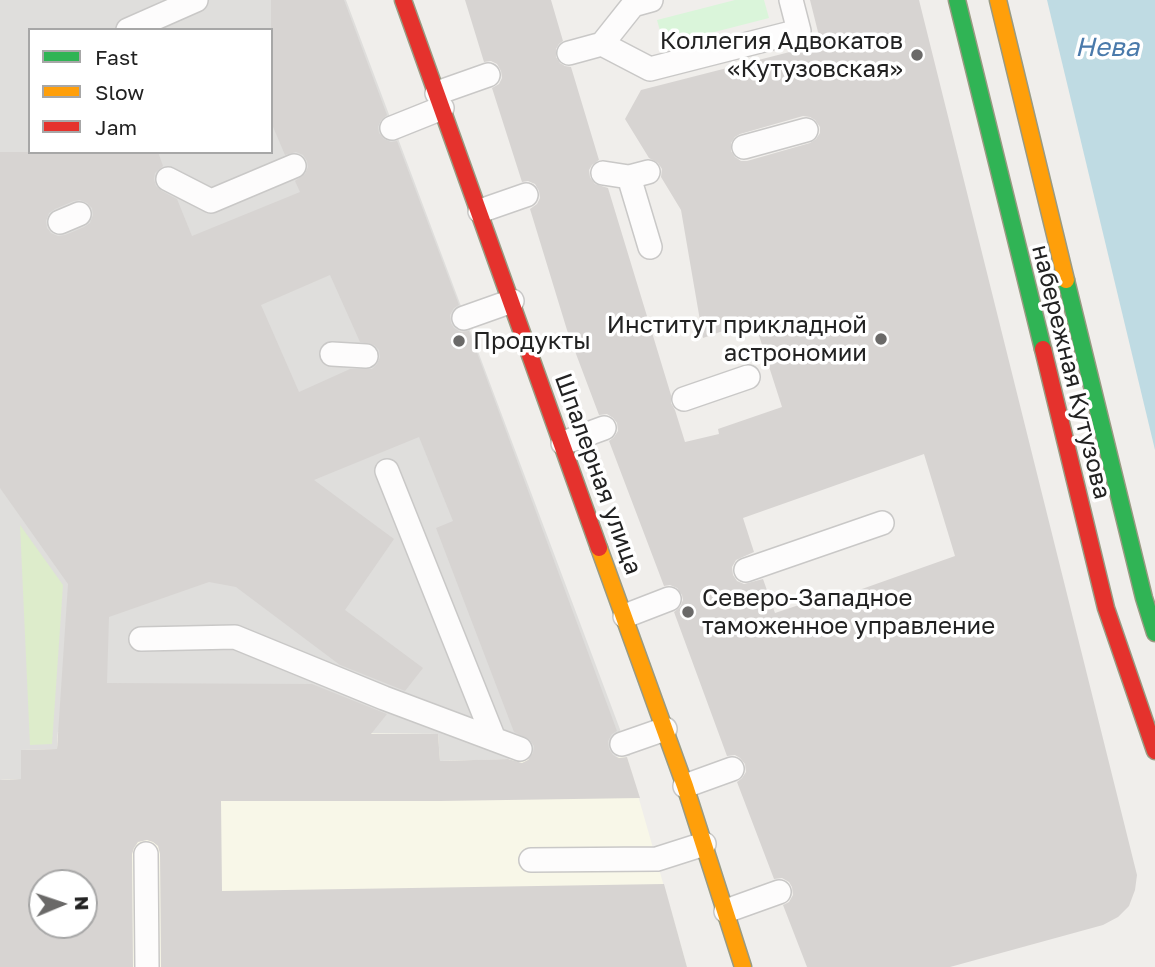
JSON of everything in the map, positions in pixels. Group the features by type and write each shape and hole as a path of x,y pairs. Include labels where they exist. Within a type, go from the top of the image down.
{"main road":[{"name":"Шпалерная улица","path":"404,0 685,786 743,967"},
{"name":"набережная Кутузова","path":"957,0 1106,608 1155,751"},
{"name":"набережная Кутузова","path":"998,0 1144,598 1155,633"}],"lane":[{"path":"133,28 196,0"},
{"path":"569,53 601,44 633,5 651,0"},
{"path":"601,44 650,69 800,31 791,0"},
{"path":"392,128 488,75"},
{"path":"744,147 806,130"},
{"path":"169,178 211,201 294,166"},
{"path":"603,173 639,174 650,247"},
{"path":"480,211 526,195"},
{"path":"464,318 512,302"},
{"path":"332,355 366,356"},
{"path":"684,398 748,377"},
{"path":"563,443 604,428"},
{"path":"387,471 494,739"},
{"path":"746,570 882,523"},
{"path":"625,616 669,599"},
{"path":"141,639 235,637 384,698 520,749"},
{"path":"622,744 665,729"},
{"path":"685,786 732,769"},
{"path":"531,860 657,859 704,844"},
{"path":"146,854 147,967"},
{"path":"726,911 779,892"}],"shaded area":[{"path":"0,0 346,0 630,756 439,761 437,734 58,732 57,749 21,779 0,780"},
{"path":"58,732 438,734 440,761 627,757 687,967 0,967 0,780 21,779 21,750 57,749"}],"green space":[{"path":"735,0 764,0 769,18 664,45 657,20"},
{"path":"20,525 63,585 52,744 30,745"}],"water":[{"name":"Нева","path":"1047,0 1155,0 1155,450"}],"building":[{"path":"271,0 344,0 387,115 381,120 379,133 384,139 397,141 459,305 450,315 451,323 461,332 469,331 617,731 608,741 609,749 619,758 627,757 640,798 221,801 222,891 664,884 687,967 161,967 160,854 158,846 147,840 138,842 132,854 133,967 0,967 0,780 21,779 21,750 57,749 68,584 0,488 0,152 159,154 163,166 155,173 156,186 177,199 192,236 300,192 295,181 305,174 308,167 303,155 296,152 285,155 273,127","holes":["74,201 87,203 92,208 93,215 90,223 84,227 58,236 47,228 49,213 55,209","330,275 360,342 374,345 379,350 380,357 372,369 350,369 299,392 261,305","419,437 453,521 436,528 514,732 530,740 534,746 533,753 522,763 508,759 440,761 438,734 371,734 387,714 312,684 107,683 109,617 209,582 236,587 340,665 405,691 423,668 345,610 394,539 314,480"]},
{"path":"465,0 551,0 563,41 556,49 556,57 560,63 571,67 599,160 589,170 590,177 595,184 608,188 685,442 719,434 718,429 782,407 754,320 703,338 681,210 661,177 662,169 649,158 625,119 641,90 821,44 810,0 919,0 1137,875 1129,906 1118,917 1103,925 950,967 807,967 783,905 789,902 793,895 792,887 782,878 774,879 737,782 746,772 745,764 735,755 727,756 674,612 680,607 682,595 677,588 664,586 609,441 618,431 617,423 607,414 599,415 567,330 530,209 540,198 539,191 535,184 522,182 492,88 499,84 501,71 497,64 484,62","holes":["803,116 815,120 820,127 820,133 810,143 747,161 741,161 731,151 731,143 740,134","924,454 955,556 845,595 844,590 775,613 763,579 744,584 737,581 733,575 732,567 736,560 754,552 743,518"]}],"traffic: fast":[{"path":"957,0 1043,349"},
{"path":"1066,280 1144,598 1155,633"}],"traffic: slow":[{"path":"998,0 1066,280"},
{"path":"599,548 685,786 743,967"}],"traffic: jam":[{"path":"403,0 599,548"},
{"path":"1043,349 1106,608 1155,751"}],"place":[{"name":"Коллегия Адвокатов «Кутузовская»","path":"917,55"},
{"name":"Институт прикладной астрономии","path":"881,339"},
{"name":"Продукты","path":"459,341"},
{"name":"Северо-Западное таможенное управление","path":"688,612"}]}
